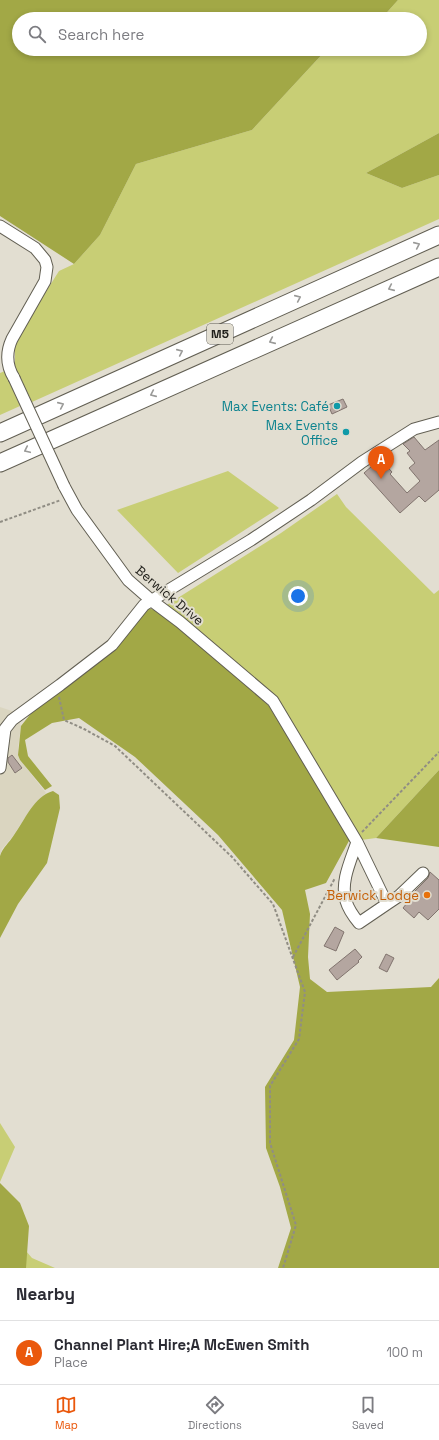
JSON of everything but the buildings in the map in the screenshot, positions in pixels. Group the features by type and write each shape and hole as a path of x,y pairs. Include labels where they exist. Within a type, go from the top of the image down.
{"highway":[{"name":"M5","path":"0,433 439,235"},
{"name":"M5","path":"0,462 439,267"}],"street":[{"name":"Berwick Drive","path":"0,226 35,248 45,260 47,267 45,281 9,346 8,364 69,496 77,510 128,580 273,701 357,842 387,904"},
{"path":"0,768 3,727 54,690 112,644 144,605 251,540 311,500 362,462 414,429 439,422"},
{"path":"357,842 344,884 346,901 359,922 399,896 423,873"}],"path":[{"path":"0,522 69,496"},
{"path":"54,690 60,698 64,720 115,746 232,857 273,904 305,992 299,1039 270,1086 270,1143 296,1225 283,1268"},
{"path":"292,958 297,948"}],"shaded area":[{"path":"0,707 15,712 21,726 18,748 20,760 46,793 30,810 13,836 2,849 0,856"}],"green space":[{"path":"0,0 398,0 387,12 12,12 12,56 321,56 252,130 136,164 100,235 74,264 0,216"},
{"path":"398,0 439,0 439,133 366,173 402,188 439,175 439,219 32,402 15,368 15,341 59,271 74,264 100,235 136,164 252,130 321,56 427,56 427,12 387,12"},
{"path":"439,133 439,175 402,188 366,173"},
{"path":"5,371 20,406 0,415 0,373"},
{"path":"228,471 279,508 178,573 117,510"},
{"path":"337,494 346,507 434,594 439,590 439,770 376,838 361,840 276,702 165,606 281,533"},
{"path":"147,608 159,611 213,655 269,706 350,839 326,883 305,890 310,914 308,957 310,979 327,992 431,987 439,978 439,1268 278,1268 291,1228 280,1187 266,1148 265,1087 294,1040 300,987 282,910 218,835 135,757 79,718 52,723 25,740 28,756 52,786 45,790 20,760 18,755 21,726 36,707"},
{"path":"439,770 439,847 376,838"},
{"path":"53,791 59,795 60,808 47,863 18,904 0,938 1,853 35,803 46,794"},
{"path":"0,1123 15,1147 0,1182"},
{"path":"0,1183 20,1203 29,1226 26,1268 0,1268"},
{"path":"26,1251 32,1258 55,1268 26,1268"}],"place":[{"name":"Max Events: Café","path":"337,406"},
{"name":"Max Events Office","path":"346,432"},
{"name":"Channel Plant Hire;A McEwen Smith","path":"381,479"},
{"name":"Berwick Lodge","path":"427,895"}]}
